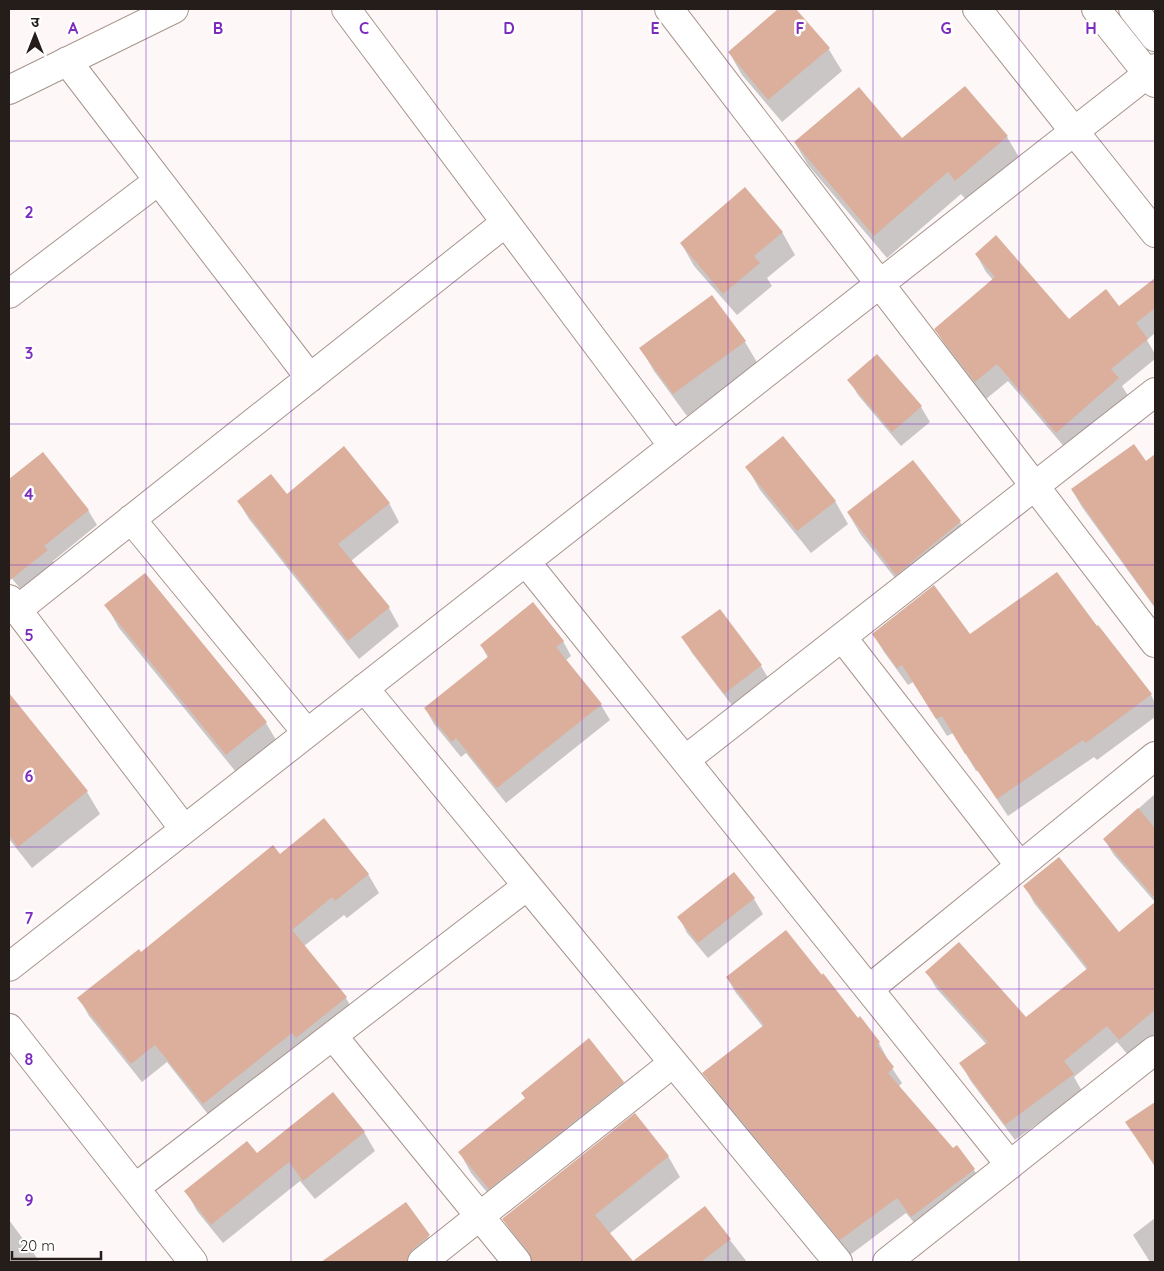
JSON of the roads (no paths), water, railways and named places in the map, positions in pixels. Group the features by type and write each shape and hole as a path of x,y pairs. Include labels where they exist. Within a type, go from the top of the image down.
{"street":[{"path":"9,90 174,9"},
{"path":"346,9 673,446"},
{"path":"669,9 1155,643"},
{"path":"977,9 1155,233"},
{"path":"9,967 1074,131 1153,75 1096,9"},
{"path":"1133,9 1155,37"},
{"path":"67,62 310,378"},
{"path":"9,294 158,181"},
{"path":"184,829 13,604 131,519 505,223"},
{"path":"685,760 1155,392"},
{"path":"131,519 306,733"},
{"path":"526,562 1010,1164"},
{"path":"842,637 1020,866"},
{"path":"364,688 838,1262"},
{"path":"869,989 1155,756"},
{"path":"135,1188 528,886"},
{"path":"9,1028 193,1262"},
{"path":"333,1036 517,1262"},
{"path":"888,1262 1155,1050"},
{"path":"422,1262 674,1062"}]}
